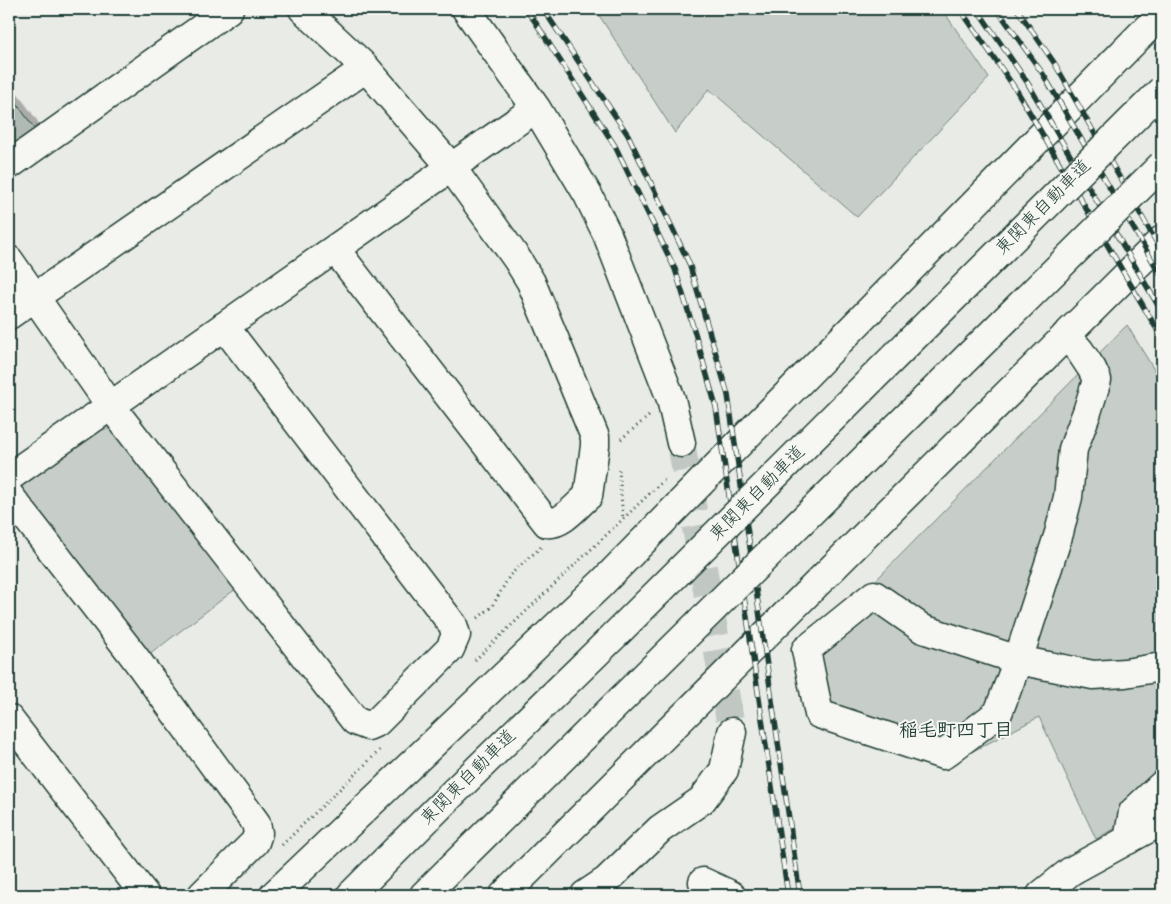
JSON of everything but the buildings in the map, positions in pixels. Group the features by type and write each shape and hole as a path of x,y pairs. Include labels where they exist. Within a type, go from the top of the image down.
{"main road":[{"path":"9,165 229,9"},
{"path":"303,9 366,68 452,167 531,282 595,437 596,446 588,496 553,524 547,523 335,249"},
{"path":"466,9 536,108 588,195 607,234 671,399 681,442"},
{"path":"274,895 600,584 1162,13"},
{"path":"9,315 366,68"},
{"name":"東関東自動車道","path":"351,895 616,635 1162,90"},
{"path":"9,477 536,108"},
{"path":"424,895 1162,165"},
{"path":"504,895 1162,240"},
{"path":"9,260 110,405 355,721 368,726 377,722 450,648 456,635 453,625 224,326"},
{"path":"1066,335 1080,351 1097,380 1088,412 1073,449 1068,497 1059,534 1018,660 998,713 943,755 819,714 806,650 874,595 923,629 1018,660 1093,675 1125,673 1162,667"},
{"path":"9,495 133,655 256,823 258,833 255,842 202,895"},
{"path":"9,718 145,895"},
{"path":"586,895 606,881 660,829 702,800 724,770 732,732"},
{"path":"1128,840 1133,812 1162,785"},
{"path":"1041,895 1071,871 1162,821"},
{"path":"703,882 731,895"}],"path":[{"path":"617,442 671,399"},
{"path":"618,462 623,520"},
{"path":"456,635 492,607 510,575 548,540 553,524"}],"shaded area":[{"path":"595,9 942,9 989,78 857,217 709,89 675,133"},
{"path":"1127,325 1162,383 1162,802 1096,839 1039,717 944,766 831,723 812,645"},
{"path":"97,429 115,429 237,588 145,658 20,497 21,484"}],"tunnel":[{"path":"681,443 732,732"}],"railway":[{"path":"525,9 615,146 675,269 695,333 716,407 788,895"},
{"path":"543,9 628,135 689,263 728,395 800,895"},
{"path":"960,9 1017,91 1162,338"},
{"path":"977,9 1027,82 1162,312"},
{"path":"997,9 1043,74 1162,277"},
{"path":"1017,9 1055,64 1162,252"}],"district":[{"name":"稲毛町四丁目","path":"956,731"}]}
